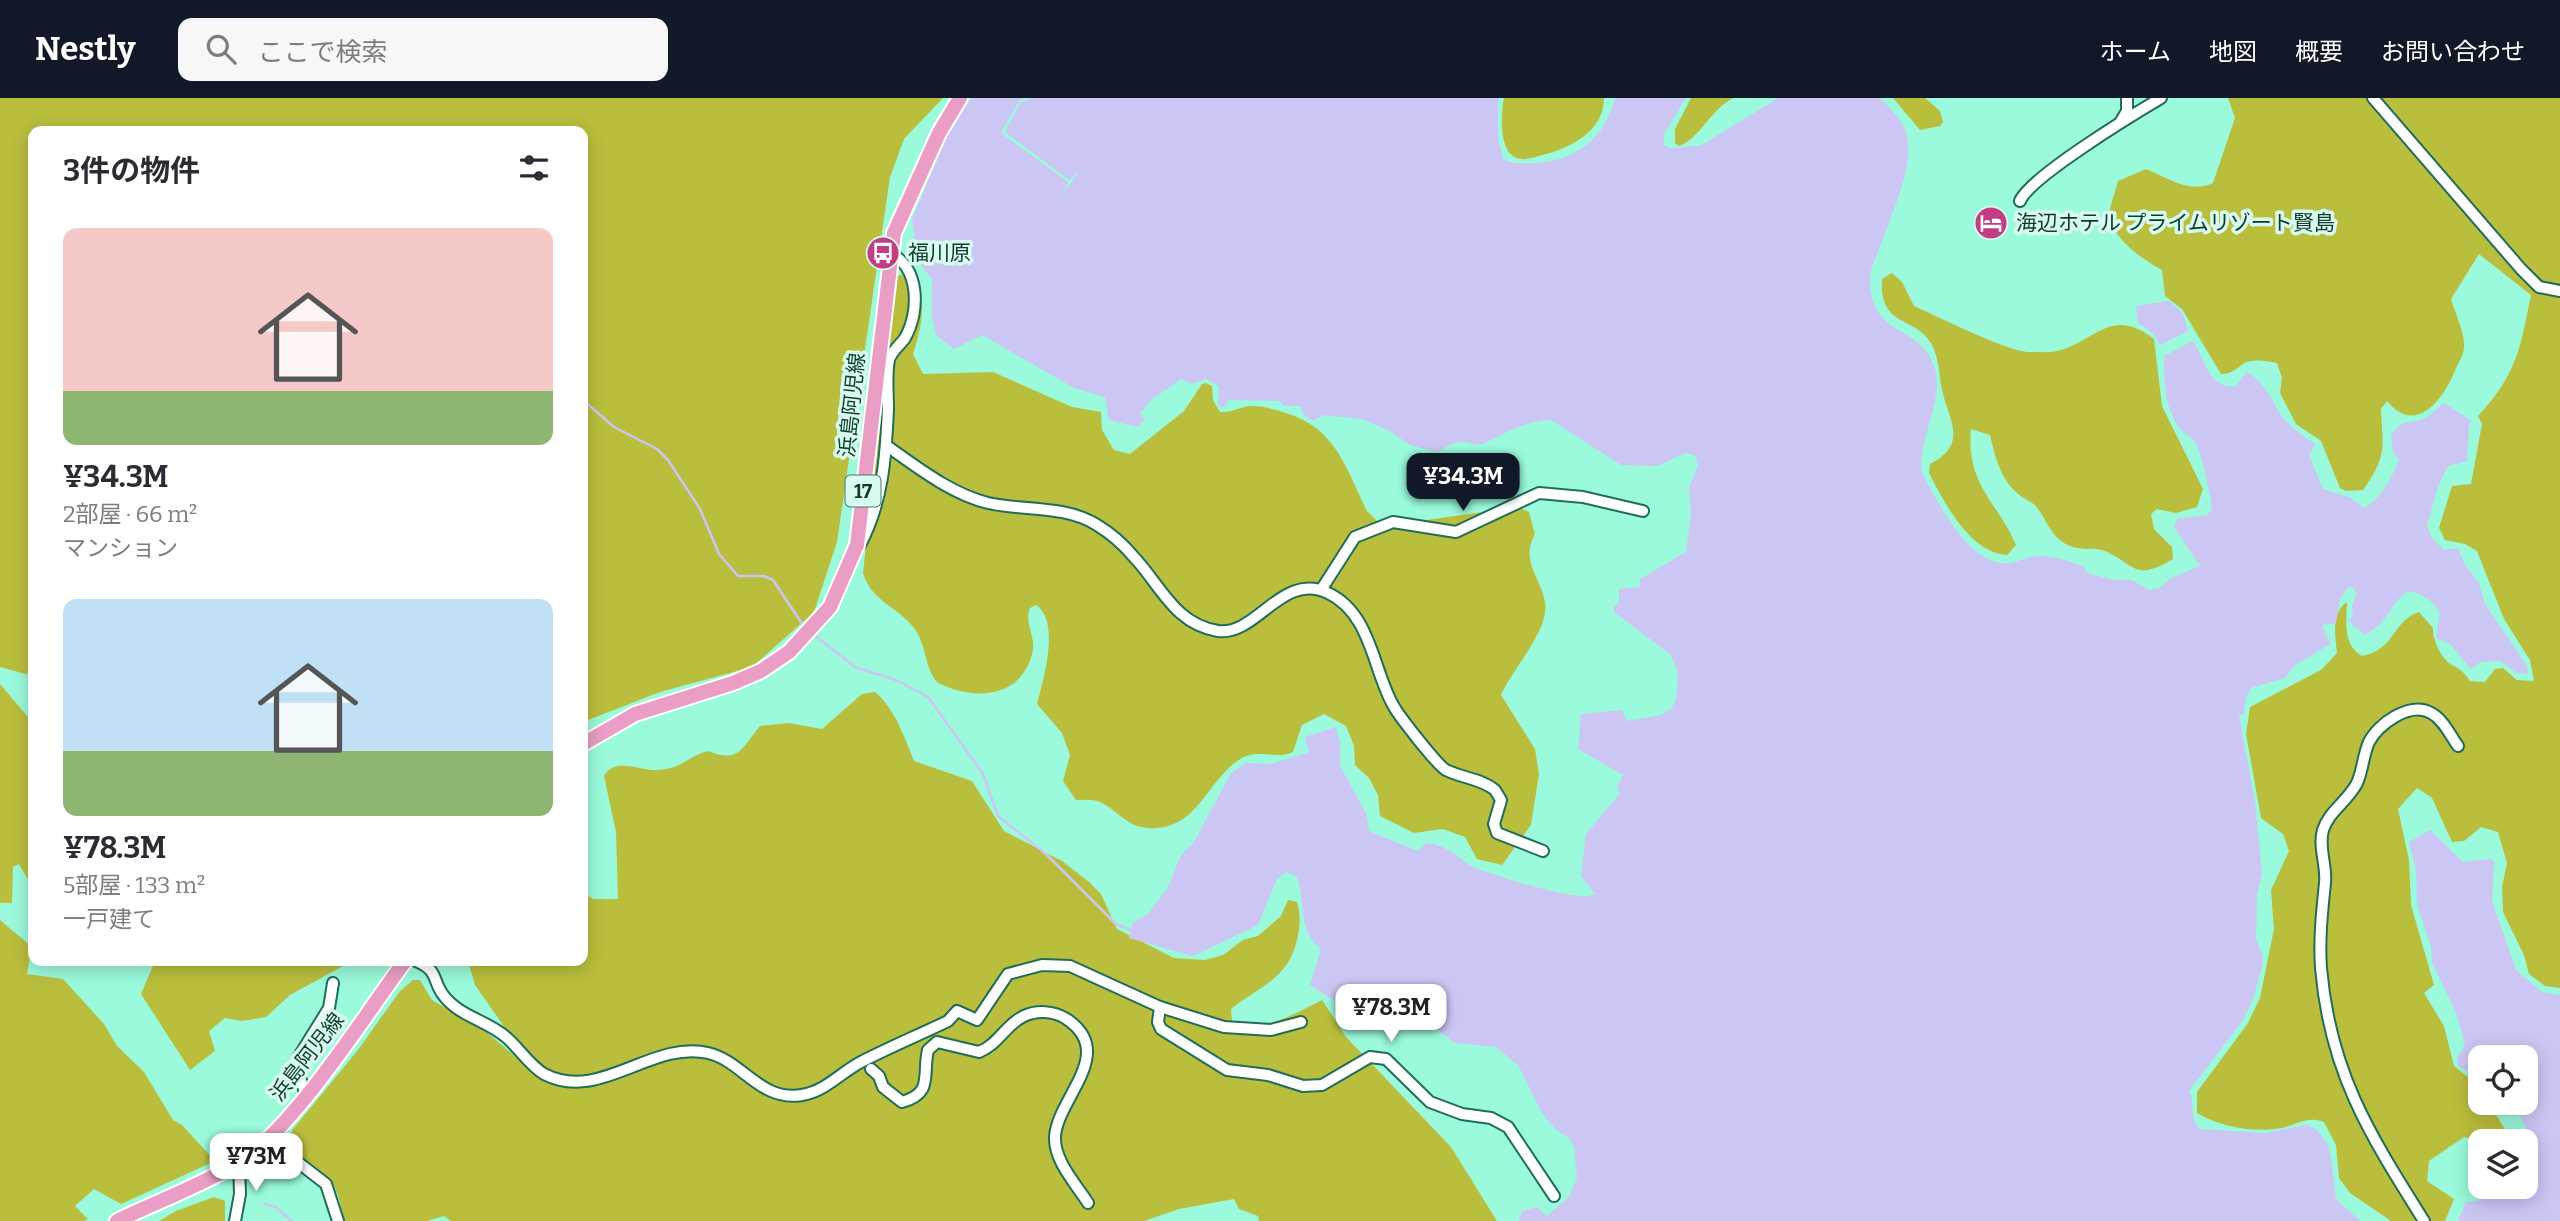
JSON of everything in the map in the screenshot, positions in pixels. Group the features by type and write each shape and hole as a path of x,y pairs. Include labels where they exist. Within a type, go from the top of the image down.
{"main road":[{"name":"浜島阿児線","path":"588,741 635,714 733,683 761,671 789,652 830,607 857,544 890,254 901,212 939,133 960,98"},
{"name":"浜島阿児線","path":"117,1221 239,1163 268,1139 306,1095 401,966"}],"street":[{"path":"2120,123 2127,111 2127,98"},
{"path":"2020,201 2032,186 2120,123 2161,98"},
{"path":"2373,98 2521,269 2539,287 2560,291"},
{"path":"857,544 872,522 880,492 887,446 889,358 904,338 915,316 914,289 906,265 902,259 890,254"},
{"path":"887,446 933,477 975,498 1088,520 1133,556 1176,610 1216,630 1237,626 1296,590 1321,590 1336,597 1357,621 1376,656 1394,708 1435,762 1450,772 1495,789 1501,800 1494,824 1497,833 1542,851"},
{"path":"1321,590 1355,537 1393,522 1456,532 1539,493 1583,497 1643,511"},
{"path":"2424,1221 2366,1125 2336,1054 2321,968 2320,905 2325,883 2322,840 2326,823 2357,784 2368,743 2394,718 2417,710 2427,711 2441,721 2458,746"},
{"path":"427,966 436,975 443,996 507,1037 543,1073 562,1081 591,1082 638,1064 692,1051 720,1057 755,1084 789,1097 820,1091 859,1063 948,1021 957,1011 977,1020 1004,979 1016,971 1042,965 1070,967 1160,1007 1235,1028 1271,1030 1301,1022"},
{"path":"306,1095 298,1069 298,1058 329,1008 333,984"},
{"path":"1160,1007 1160,1029 1234,1072 1260,1074 1303,1086 1316,1086 1370,1057 1386,1059 1430,1102 1462,1114 1491,1118 1508,1127 1554,1196"},
{"path":"871,1069 893,1096 902,1102 915,1098 923,1090 928,1050 937,1042 979,1052 998,1042 1014,1022 1025,1016 1046,1012 1066,1019 1083,1039 1087,1055 1082,1079 1056,1127 1055,1146 1088,1203"},
{"path":"268,1139 326,1184 338,1221"},
{"path":"235,1221 240,1194 239,1163"}],"shaded area":[{"path":"0,98 943,98 904,139 890,177 837,542 814,612 752,667 660,692 588,720 588,126 28,126 28,675 0,667"},
{"path":"972,98 1498,98 1498,138 1503,159 1536,163 1564,157 1587,144 1604,124 1615,98 1686,98 1664,134 1664,145 1676,148 1700,146 1778,98 1880,98 1904,127 1908,154 1897,202 1871,271 1872,299 1887,322 1920,344 1935,369 1936,394 1923,448 1922,473 1957,531 1981,555 1995,562 2010,563 2031,557 2051,557 2084,567 2087,573 2114,580 2132,580 2149,590 2160,588 2169,579 2200,566 2174,527 2177,519 2207,515 2212,509 2210,494 2196,444 2177,425 2169,408 2164,374 2164,356 2193,341 2209,372 2219,383 2236,386 2247,372 2259,381 2284,419 2315,444 2309,455 2323,489 2351,498 2364,508 2381,494 2396,467 2399,460 2393,452 2391,434 2401,424 2425,419 2444,403 2472,421 2469,424 2467,461 2448,466 2438,486 2427,525 2431,537 2444,550 2458,548 2465,565 2479,583 2485,604 2527,666 2528,674 2516,673 2501,661 2480,662 2471,669 2450,644 2436,638 2440,613 2430,601 2418,593 2407,591 2384,619 2365,635 2347,620 2353,617 2352,607 2356,593 2353,587 2349,587 2340,598 2336,623 2322,625 2330,644 2294,666 2285,678 2251,688 2246,697 2244,714 2239,716 2255,802 2262,873 2257,895 2256,940 2263,956 2262,966 2254,996 2243,1020 2189,1091 2193,1115 2200,1129 2265,1133 2306,1125 2316,1129 2327,1143 2331,1157 2336,1199 2360,1221 1519,1221 1522,1211 1537,1207 1547,1216 1569,1197 1577,1178 1574,1147 1569,1138 1556,1130 1542,1113 1518,1065 1496,1047 1455,1043 1421,1017 1358,999 1333,1000 1310,985 1321,949 1313,942 1305,925 1297,877 1287,872 1277,879 1258,925 1193,956 1129,938 1133,922 1148,914 1168,887 1181,855 1194,842 1231,773 1246,763 1271,764 1309,752 1305,737 1336,727 1340,743 1340,766 1366,813 1369,831 1417,851 1427,843 1436,845 1449,850 1477,869 1538,888 1573,895 1595,894 1581,876 1586,834 1620,793 1617,787 1623,775 1578,749 1581,714 1622,710 1627,721 1661,715 1671,709 1676,700 1678,673 1671,655 1614,612 1614,606 1619,604 1619,589 1640,587 1640,579 1686,552 1691,514 1689,488 1698,466 1696,456 1685,453 1658,466 1621,465 1551,420 1524,425 1481,444 1456,443 1437,452 1410,445 1390,431 1361,419 1323,415 1313,421 1302,413 1301,406 1283,406 1280,401 1228,400 1225,407 1218,406 1219,386 1206,379 1190,384 1181,379 1151,400 1140,413 1144,419 1138,427 1109,420 1105,397 1074,388 982,335 954,349 936,335 932,316 932,279 917,260 912,219 950,128"},
{"path":"1504,98 1604,98 1598,121 1582,138 1561,149 1522,159 1508,152 1505,145 1502,121"},
{"path":"1691,98 1734,98 1719,109 1694,137 1679,146 1675,143 1675,129"},
{"path":"1893,98 1925,98 1940,111 1943,122 1940,126 1920,130"},
{"path":"2228,98 2560,98 2560,284 2535,294 2560,293 2560,988 2545,986 2529,974 2524,955 2503,912 2502,887 2507,863 2498,832 2481,827 2464,841 2452,842 2432,798 2417,788 2398,809 2409,860 2411,905 2434,985 2424,993 2444,1026 2454,1066 2468,1077 2468,1115 2496,1115 2505,1129 2468,1129 2468,1138 2464,1137 2429,1161 2427,1181 2454,1199 2445,1221 2391,1221 2350,1193 2339,1178 2336,1145 2324,1122 2307,1120 2282,1128 2260,1130 2227,1125 2197,1113 2197,1092 2248,1023 2260,998 2274,929 2271,890 2289,851 2283,834 2261,818 2246,734 2250,707 2321,670 2337,653 2336,618 2347,602 2346,625 2349,639 2362,656 2381,648 2404,621 2419,612 2433,628 2438,649 2443,656 2470,681 2485,682 2495,669 2503,668 2517,680 2534,681 2530,660 2504,619 2477,551 2465,544 2445,540 2439,528 2452,486 2471,484 2482,424 2478,416 2501,387 2515,360 2531,295 2479,254 2451,299 2464,347 2445,391 2428,409 2419,414 2408,415 2398,411 2387,401 2381,409 2383,443 2376,469 2363,490 2346,491 2340,488 2321,441 2296,424 2280,393 2282,378 2277,363 2251,361 2221,374 2182,309 2165,296 2162,270 2127,246 2111,219 2110,209 2118,181 2146,169 2187,186 2213,183 2235,118"},
{"path":"912,273 922,302 919,333 913,354 923,374 993,372 1072,407 1101,412 1102,430 1114,450 1130,454 1184,411 1202,384 1206,383 1212,386 1213,400 1220,412 1248,406 1266,407 1305,421 1318,430 1338,453 1367,511 1377,521 1392,525 1518,507 1529,512 1535,534 1531,544 1530,561 1543,592 1545,613 1536,637 1501,695 1535,749 1539,774 1531,825 1502,865 1477,859 1465,837 1443,829 1414,833 1380,816 1378,795 1369,778 1355,765 1354,746 1346,726 1324,714 1302,725 1293,752 1252,755 1237,761 1189,815 1164,827 1140,827 1097,801 1076,800 1063,781 1070,755 1062,733 1037,704 1046,667 1049,637 1048,624 1036,605 1030,608 1028,613 1033,650 1028,666 1008,687 996,692 982,693 952,689 938,683 933,677 914,628 872,591 863,573 895,276"},
{"path":"1892,273 1902,282 1914,306 1989,340 2019,350 2058,351 2116,325 2140,330 2154,339 2162,406 2203,489 2197,507 2176,513 2157,509 2151,514 2154,529 2172,547 2173,559 2150,569 2136,569 2105,551 2076,548 2064,543 2052,532 2036,506 2017,493 2006,481 1996,459 1990,435 1971,429 1973,465 1978,479 2016,545 2007,555 1994,552 1970,536 1942,498 1929,473 1930,464 1942,456 1953,440 1952,422 1942,390 1934,348 1924,334 1899,319 1886,306 1882,279"},
{"path":"2169,301 2182,312 2188,331 2160,345 2153,333 2138,323 2136,306"},
{"path":"0,684 28,717 28,879 19,864 13,867 12,903 0,903"},
{"path":"875,692 882,699 903,733 914,761 972,781 1004,831 1062,861 1089,882 1101,894 1117,929 1174,958 1205,960 1223,955 1243,940 1258,936 1281,916 1288,900 1297,902 1299,930 1287,964 1272,980 1231,1009 1232,1021 1253,1026 1278,1021 1322,1000 1346,1037 1451,1147 1497,1221 1259,1221 1258,1216 1239,1209 1234,1199 1179,1209 1144,1221 451,1221 444,1216 427,1221 344,1221 332,1183 287,1142 293,1129 358,1050 400,991 413,980 420,980 432,1000 484,1030 516,1057 519,1048 475,985 469,966 588,966 588,896 593,899 618,899 616,832 604,776 608,770 620,766 665,769 708,751 727,756 734,754 744,747 760,726 789,723 822,729 862,694"},
{"path":"2430,830 2463,862 2491,859 2494,862 2492,901 2516,970 2542,992 2560,995 2560,1221 2458,1221 2466,1202 2479,1199 2538,1199 2538,1129 2526,1129 2519,1115 2538,1115 2538,1045 2468,1045 2468,1072 2458,1066 2457,1058 2465,1045 2457,1015 2432,962 2431,946 2417,904 2416,871 2409,842"},
{"path":"0,920 28,944 27,974 63,979 104,1024 117,1046 144,1072 173,1120 182,1125 215,1161 121,1204 94,1189 75,1206 88,1219 84,1221 0,1221"},
{"path":"153,966 343,966 290,995 266,1017 242,1021 225,1018 209,1031 215,1051 190,1070 141,994"},
{"path":"214,1197 225,1201 225,1221 159,1221 176,1211"}],"pier":[{"path":"1031,98 1020,103 1005,132 1069,180 1079,171 1063,194 1068,182 1001,133 1019,101"}],"waterway":[{"path":"588,404 614,427 657,449 668,460 700,509 719,554 738,576 764,576 773,580 805,628"},
{"path":"813,634 855,667 896,680 928,697 983,774 998,816 1046,854 1116,924 1131,930"},
{"path":"265,1204 276,1207 291,1221"}],"place":[{"name":"海辺ホテル プライムリゾート賢島","path":"1991,223"},
{"name":"福川原","path":"883,253"}]}
